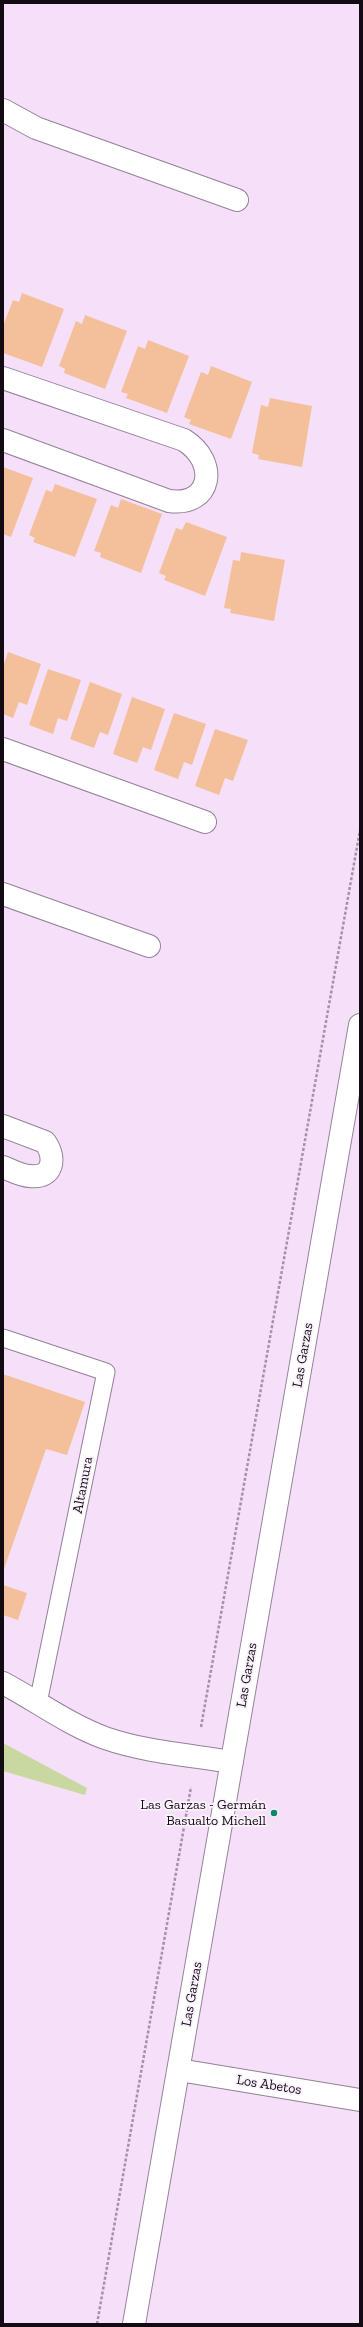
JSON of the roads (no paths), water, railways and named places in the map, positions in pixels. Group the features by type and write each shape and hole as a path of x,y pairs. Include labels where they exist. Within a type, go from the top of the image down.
{"street":[{"path":"3,110 36,128 237,200"},
{"path":"3,378 184,440 194,446 202,455 207,474 206,483 200,493 190,500 180,502 170,501 3,440"},
{"path":"3,749 205,822"},
{"path":"3,894 149,946"},
{"name":"Las Garzas","path":"134,2324 360,1025"},
{"path":"3,1126 45,1142 53,1158 52,1165 47,1172 40,1175 31,1176 3,1167"},
{"path":"3,1683 83,1729 106,1739 232,1762"},
{"name":"Los Abetos","path":"179,2070 360,2100"}],"lane":[{"name":"Altamura","path":"3,1338 106,1372 38,1704"}],"place":[{"name":"Las Garzas - Germán Basualto Michell","path":"274,1813"}]}
